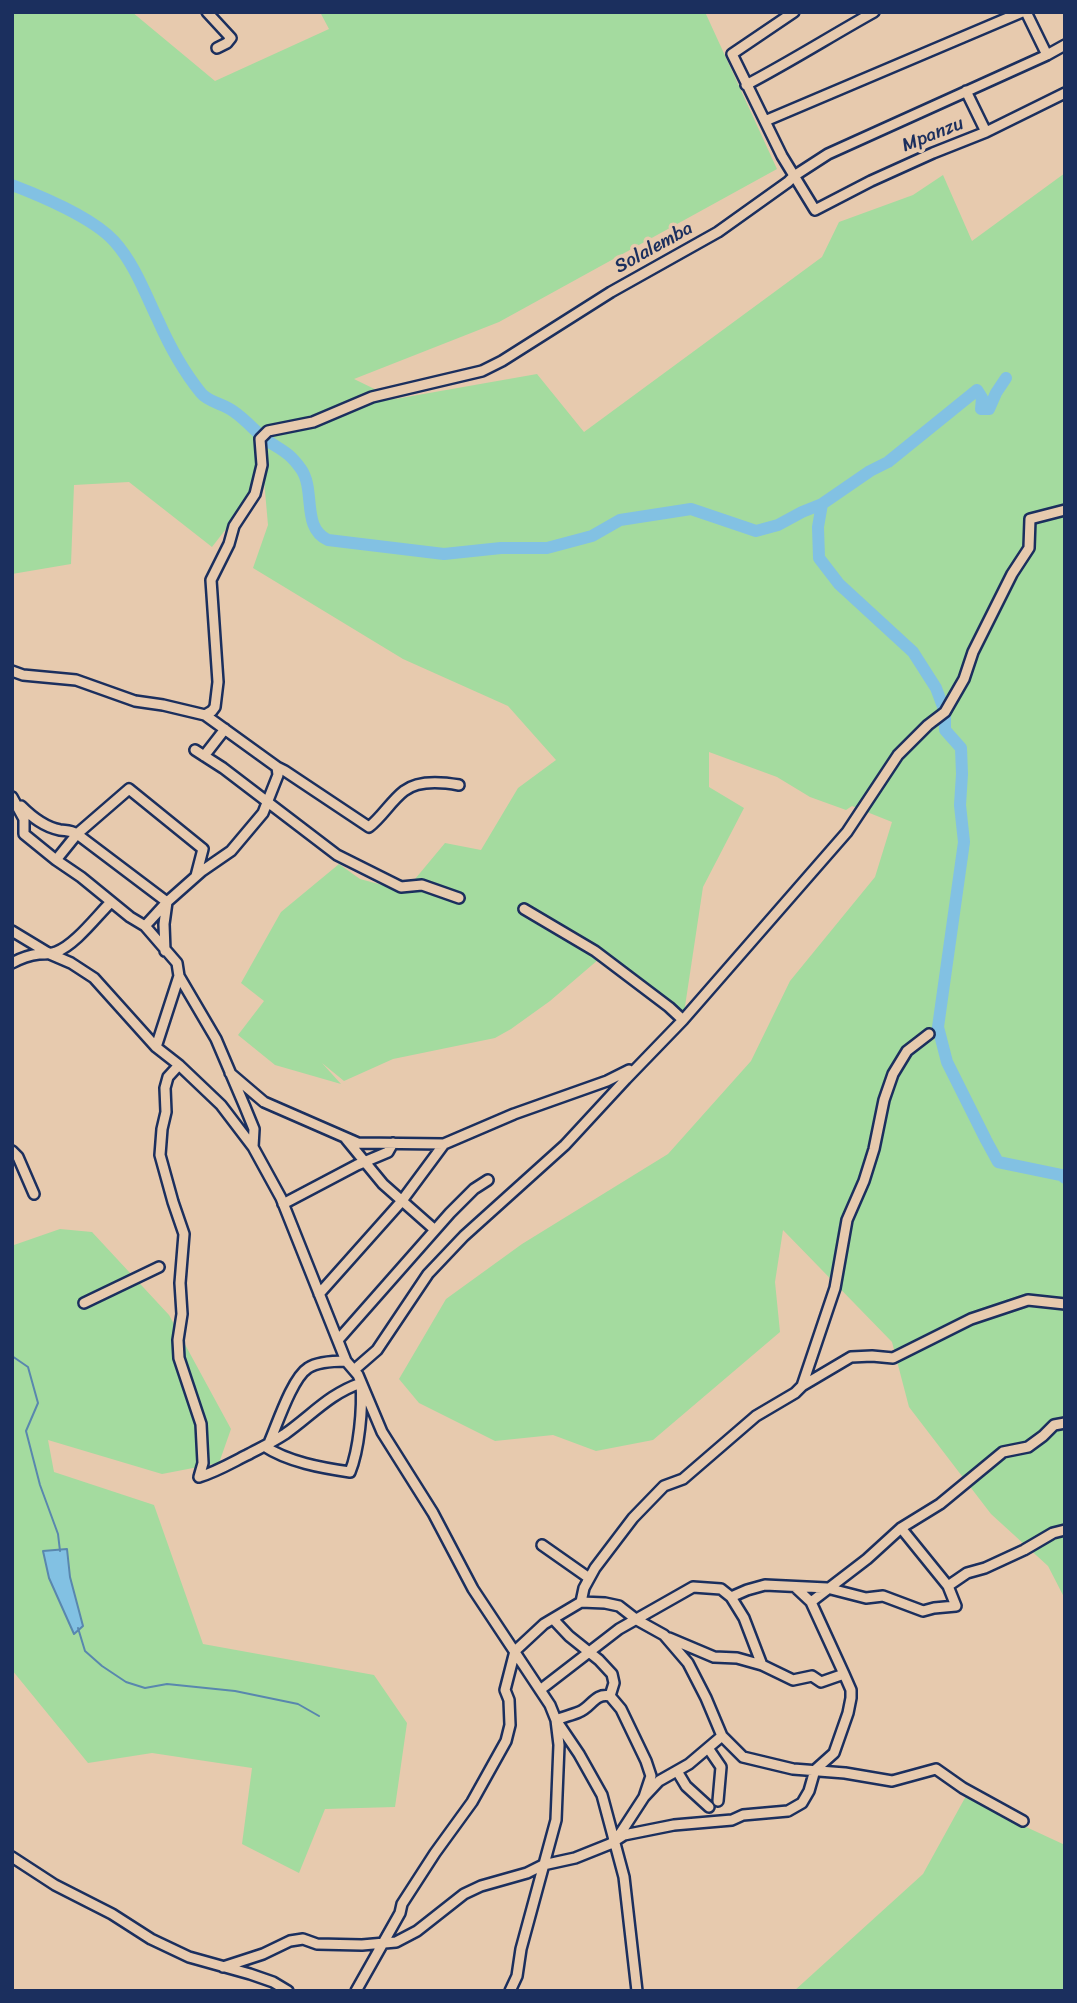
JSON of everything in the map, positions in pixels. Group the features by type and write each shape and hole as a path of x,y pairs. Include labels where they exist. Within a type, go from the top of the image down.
{"street":[{"path":"207,12 231,38 229,42 216,48"},
{"path":"794,12 732,53 794,176"},
{"path":"746,85 800,57 874,12"},
{"path":"765,121 1024,12 1047,55"},
{"name":"Solalemba","path":"205,715 215,706 218,682 211,580 229,544 234,526 255,494 262,465 262,436 313,422 372,397 482,371 611,292 718,232 828,154 1065,45"},
{"path":"966,91 986,132"},
{"name":"Mpanzu","path":"794,176 815,210 872,181 986,132 1065,93"},
{"path":"230,1073 264,1102 358,1143 444,1144 524,1110 626,1072 683,1020 847,832 898,755 945,712 964,679 973,652 1012,575 1029,548 1030,519 1065,510"},
{"path":"12,671 23,675 76,680 135,701 205,715 276,768 285,771 369,827 405,789 442,782 459,785"},
{"path":"204,756 225,729"},
{"path":"195,750 337,855 401,887 422,885 459,898"},
{"path":"145,926 167,902 231,851 263,813 278,775 276,768"},
{"path":"56,860 76,834 129,789 203,849 196,877"},
{"path":"14,798 33,818 58,830 76,834 167,902"},
{"path":"14,798 24,819 24,834 145,926 177,963 179,976 216,1039 254,1129 253,1147"},
{"path":"12,963 22,958 55,953 79,937 111,902"},
{"path":"165,951 164,924 167,902"},
{"path":"524,909 595,951 683,1020"},
{"path":"12,931 94,978 156,1047 221,1105 253,1147 283,1205 346,1361 361,1383 382,1432 432,1513 473,1589 550,1705 559,1745 556,1820 523,1939 517,1976 510,1991"},
{"path":"156,1047 179,976"},
{"path":"802,1386 835,1288 847,1220 874,1149 884,1100 907,1051 929,1034"},
{"path":"354,1370 377,1350 428,1274 464,1236 565,1145 655,1047"},
{"path":"179,1065 168,1077 165,1088 166,1112 160,1155 184,1234 179,1358 201,1424 203,1463 199,1478 225,1468 267,1445 321,1404 345,1389 361,1383"},
{"path":"345,1137 363,1162 401,1202 435,1230"},
{"path":"283,1205 363,1162 388,1152 393,1143"},
{"path":"319,1294 401,1202 444,1144"},
{"path":"12,1151 18,1157 34,1194"},
{"path":"338,1340 435,1230 474,1189 488,1180"},
{"path":"84,1303 159,1267"},
{"path":"581,1602 589,1578 633,1518 664,1486 683,1479 756,1416 802,1386 851,1357 893,1358 971,1319 1028,1300 1065,1304"},
{"path":"267,1445 296,1381 308,1367 346,1361"},
{"path":"267,1445 274,1452 313,1466 350,1472 355,1459 361,1410 361,1383"},
{"path":"811,1602 867,1559 901,1528 940,1504 1003,1452 1028,1447 1054,1425 1065,1423"},
{"path":"731,1597 765,1585 827,1588 866,1598 883,1596 923,1611 956,1606 948,1586 901,1528"},
{"path":"948,1586 967,1573 985,1568 1053,1533 1065,1530"},
{"path":"542,1545 589,1578"},
{"path":"540,1690 619,1629 693,1587 721,1589 731,1597 744,1618 762,1665"},
{"path":"223,1967 263,1954 290,1941 303,1939 317,1944 381,1945 396,1942 417,1931 464,1894 493,1881 575,1858 624,1835 674,1825 717,1822 743,1815 788,1811 802,1802 815,1770 834,1753 848,1713 851,1690 811,1602 794,1587"},
{"path":"356,1991 400,1913 402,1904 472,1802 506,1741 510,1726 509,1700 505,1690 515,1651 544,1624 581,1602 605,1603 619,1606 637,1620 684,1646 714,1657 737,1658 762,1665 793,1681 812,1676 821,1682 844,1674"},
{"path":"553,1619 612,1674 614,1683 610,1696"},
{"path":"664,1635 688,1663 722,1736 743,1757 793,1769 892,1781 936,1769 963,1788 1023,1821"},
{"path":"555,1720 583,1711 592,1700 603,1695 610,1696 621,1709 646,1761 650,1776 644,1797"},
{"path":"555,1720 579,1754 602,1795 624,1877 637,1991"},
{"path":"614,1841 644,1797 659,1781 689,1764 722,1736"},
{"path":"708,1748 721,1767 718,1801"},
{"path":"677,1771 686,1786 709,1807"},
{"path":"12,1857 55,1885 112,1914 151,1939 190,1957 273,1982 288,1991"}],"green space":[{"path":"12,12 132,12 215,81 329,29 320,12 705,12 777,169 499,322 354,379 395,399 537,374 584,432 822,257 839,222 913,195 943,175 972,241 1065,173 1065,1599 1048,1566 991,1514 909,1407 892,1342 783,1230 775,1282 780,1332 653,1440 596,1451 553,1435 495,1441 419,1403 399,1379 446,1299 522,1244 668,1154 751,1061 790,981 875,877 892,822 852,806 846,810 810,797 777,777 709,752 709,787 744,808 703,887 684,1013 599,959 550,1001 495,1038 393,1059 344,1081 322,1063 341,1084 275,1065 238,1035 264,1001 241,983 281,912 339,864 360,879 405,891 445,843 481,850 518,788 556,760 508,706 403,659 253,568 268,525 264,480 212,547 129,482 74,485 71,564 12,574"},
{"path":"60,1229 92,1232 169,1315 231,1429 219,1463 162,1474 48,1440 54,1472 154,1505 203,1644 374,1675 407,1723 395,1807 325,1809 299,1873 242,1844 252,1768 152,1753 88,1763 12,1670 12,1244"},
{"path":"966,1796 1065,1845 1065,1991 794,1991 923,1874"}],"water":[{"path":"67,1549 70,1577 83,1626 74,1634 49,1578 43,1551"}],"waterway":[{"path":"12,185 80,216 114,241 144,289 177,358 201,393 237,414 288,455 301,469 308,487 314,527 328,540 444,554 501,548 547,548 592,536 620,520 691,509 756,531 778,525 822,504 888,462 977,390 982,398 981,409 989,409 1006,378"},
{"path":"822,504 818,527 819,558 839,584 913,652 936,688 945,712 945,730 961,748 960,805 964,842 938,1027 947,1062 998,1162 1065,1178"},
{"path":"12,1356 28,1367 38,1403 26,1431 40,1485 58,1534 60,1551"},
{"path":"78,1628 85,1651 126,1682 145,1688 167,1684 235,1691 298,1704 319,1716"}]}
